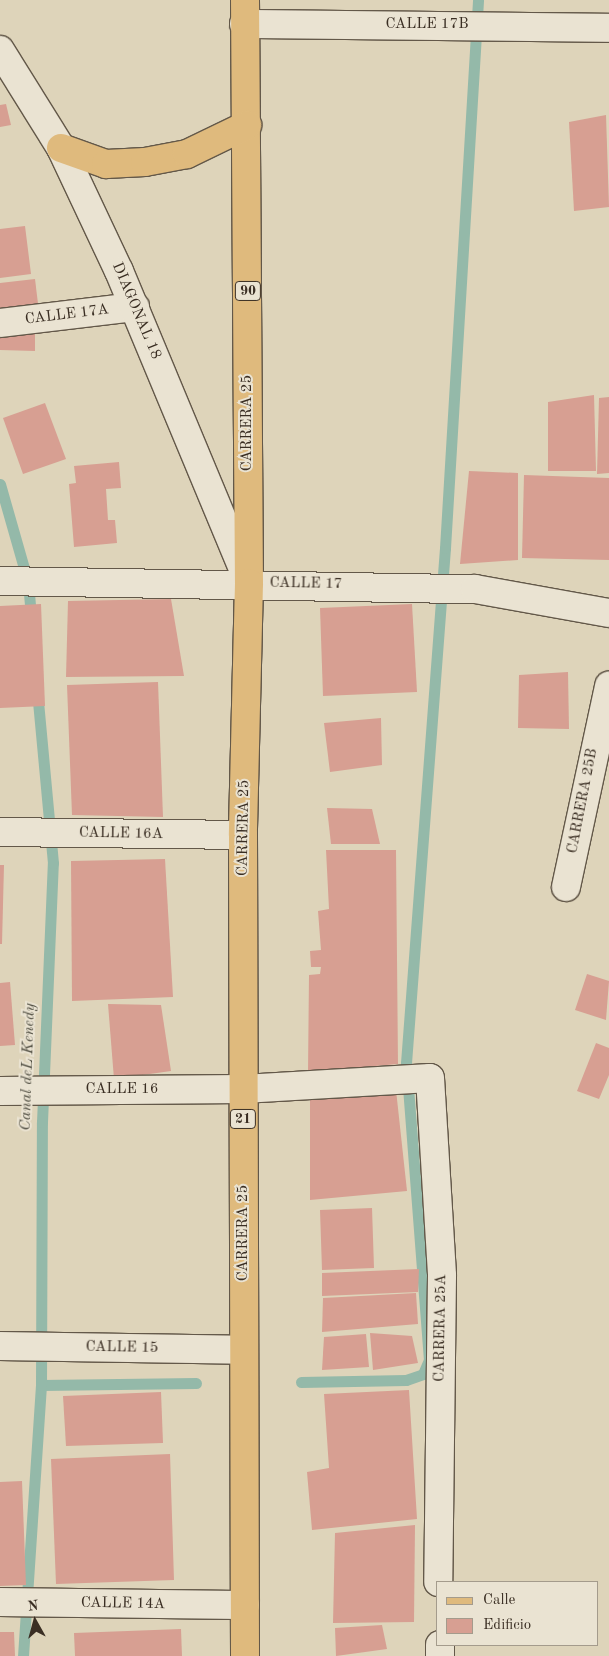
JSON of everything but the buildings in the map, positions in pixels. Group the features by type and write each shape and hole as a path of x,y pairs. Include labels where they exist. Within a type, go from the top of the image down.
{"main road":[{"name":"CARRERA 25","path":"245,12 249,583 243,835 245,1656"},
{"path":"61,148 106,164 145,162 187,154 247,125"}],"street":[{"name":"CALLE 17B","path":"245,12 442,25 609,28"},
{"name":"DIAGONAL 18","path":"0,50 61,148 135,307 249,583"},
{"name":"CALLE 17A","path":"1,323 135,307"},
{"name":"CALLE 17","path":"4,581 249,583 475,589 609,613"},
{"name":"CARRERA 25B","path":"566,888 609,686"},
{"name":"CALLE 16A","path":"11,832 243,835"},
{"name":"CALLE 16","path":"0,1091 243,1089 426,1077"},
{"name":"CARRERA 25A","path":"426,1077 442,1276 438,1581"},
{"name":"CALLE 15","path":"4,1346 244,1350"},
{"name":"CALLE 14A","path":"5,1602 245,1605"}],"waterway":[{"path":"301,1382 406,1380 423,1374 429,1360 406,1063 445,548 478,0"},
{"name":"Canal deL Kenedy","path":"0,484 28,582 31,618"},
{"name":"Canal deL Kenedy","path":"23,1656 41,1385 42,1122 53,863 37,692"},
{"path":"41,1385 196,1383"}]}
